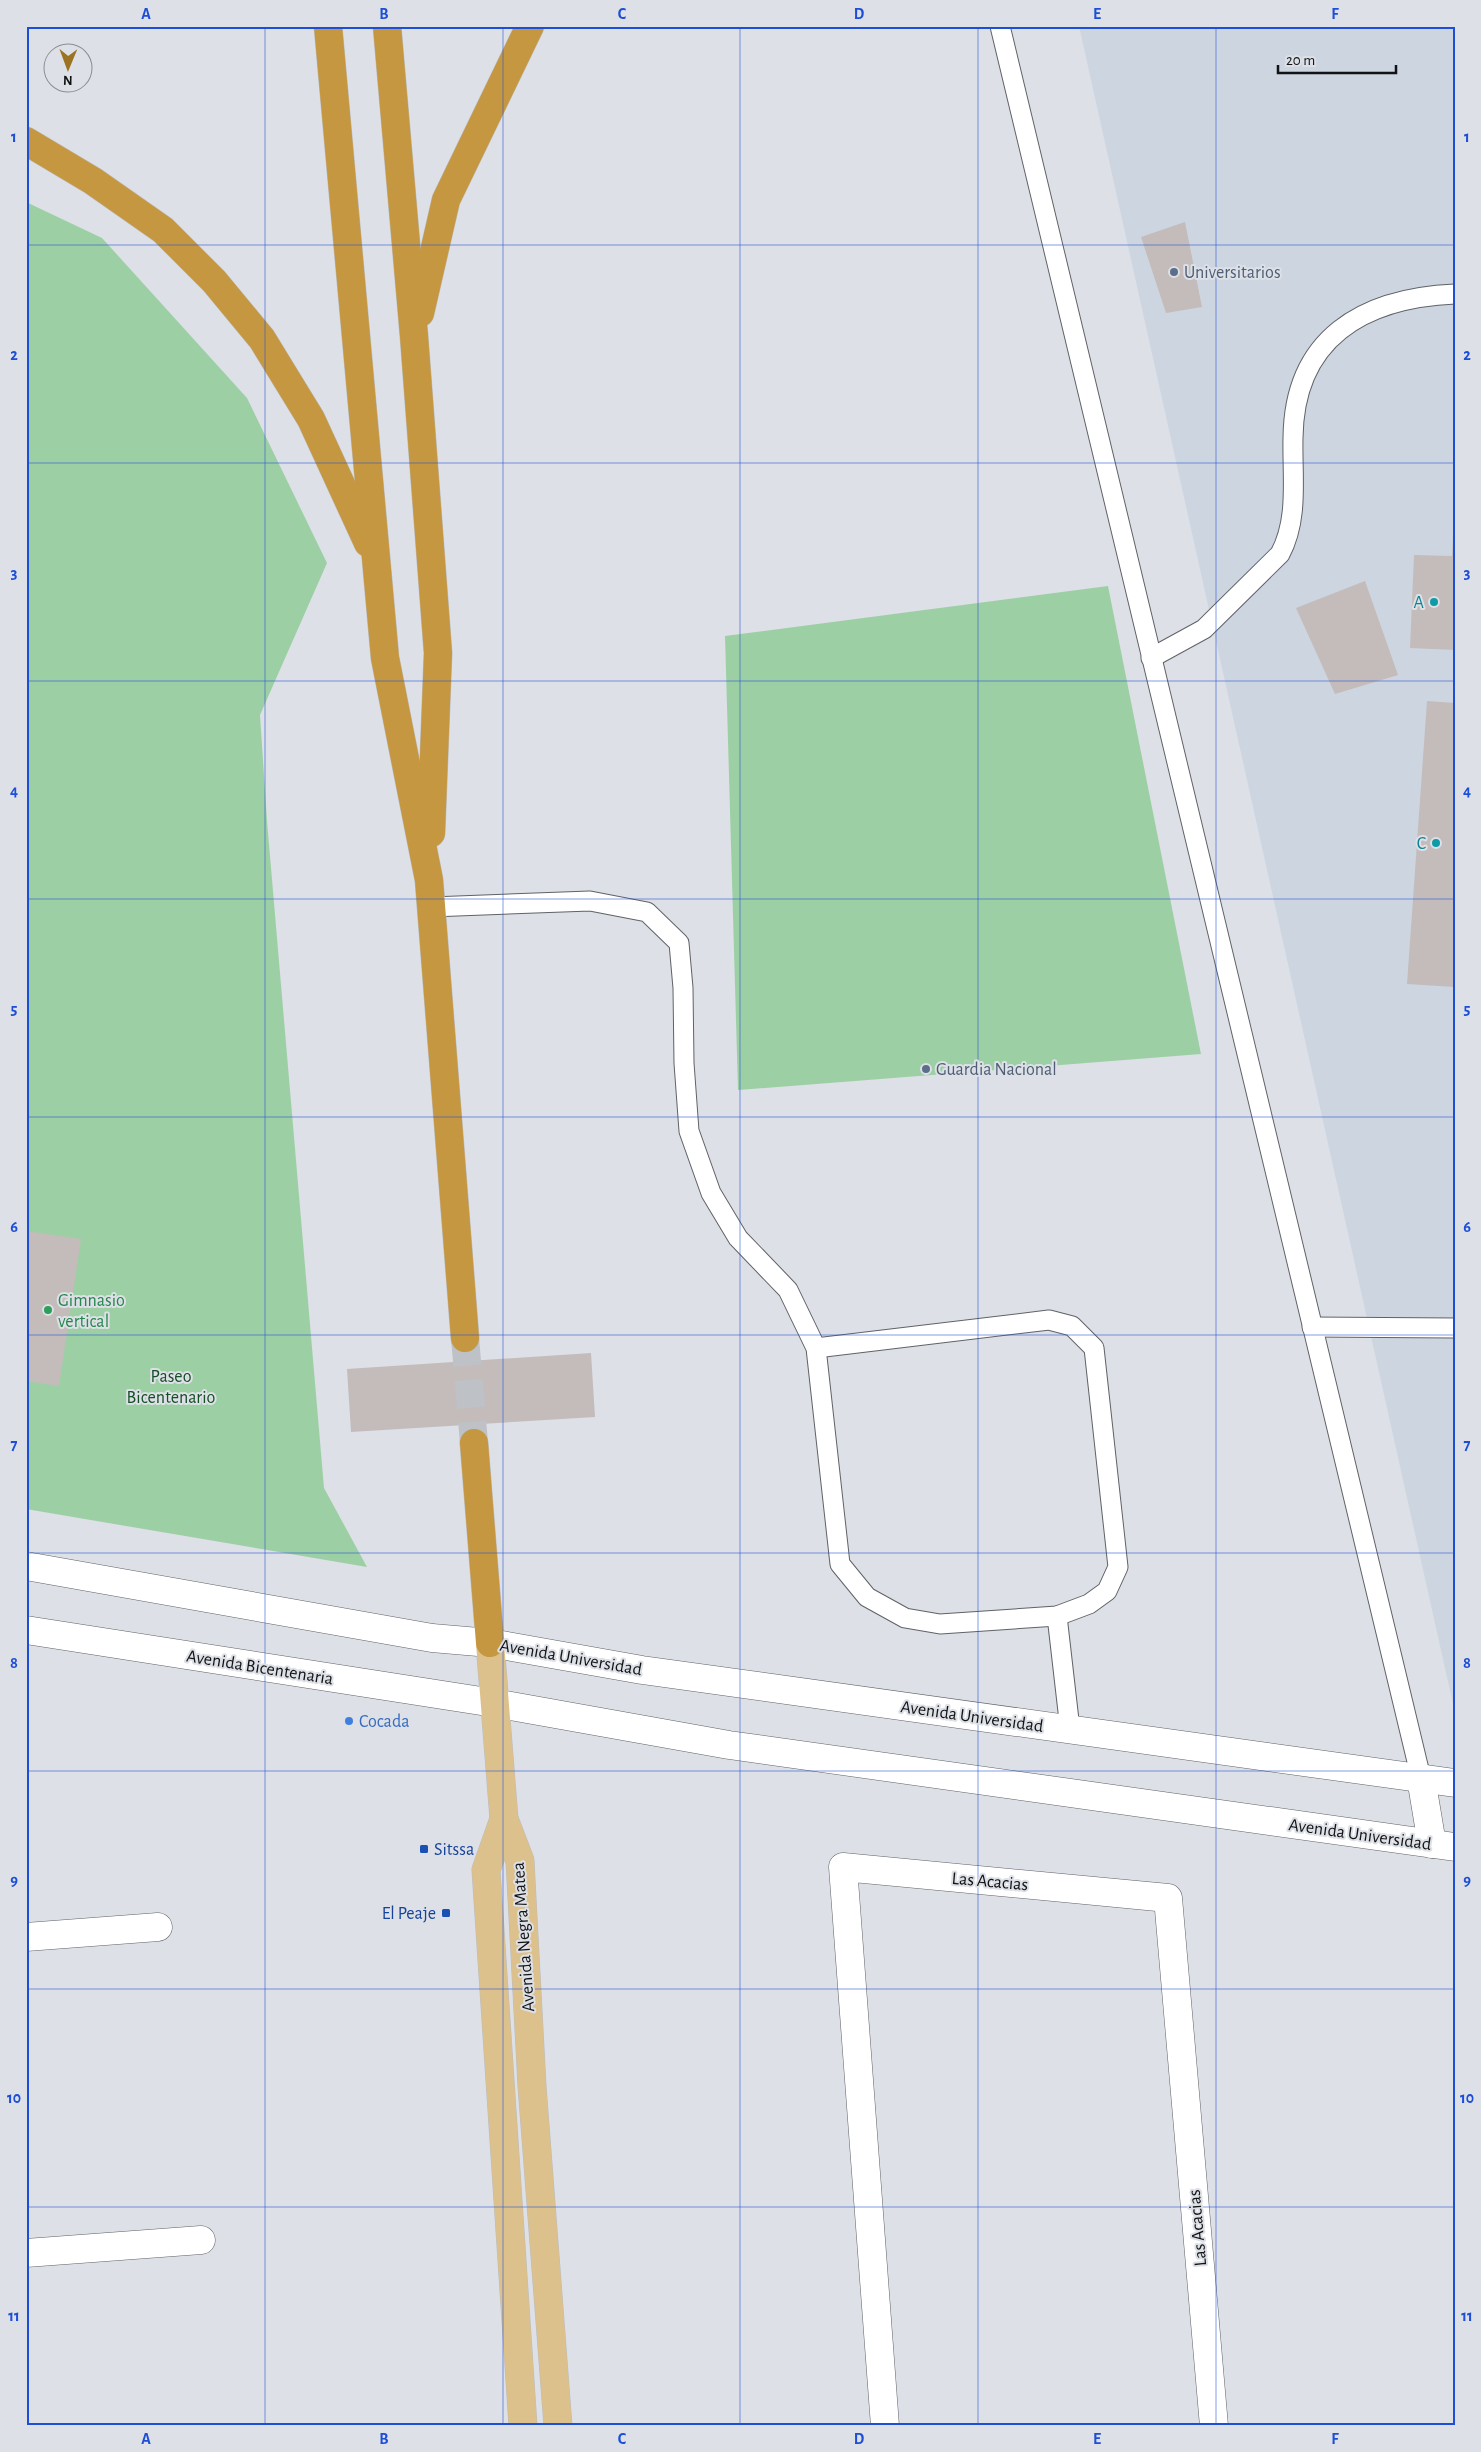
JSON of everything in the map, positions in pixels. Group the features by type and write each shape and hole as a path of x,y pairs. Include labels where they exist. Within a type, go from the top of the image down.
{"highway":[{"path":"328,26 385,658 429,880"},
{"path":"387,26 414,336 438,653 429,880 466,1338"},
{"path":"414,336 446,200 530,26"},
{"path":"26,141 93,181 163,230 214,281 262,339 311,418 376,561"},
{"path":"474,1443 490,1643"}],"main road":[{"path":"490,1643 504,1820"},
{"name":"Avenida Negra Matea","path":"504,1820 486,1870 523,2426"},
{"name":"Avenida Negra Matea","path":"504,1820 520,1860 532,2086 558,2426"}],"street":[{"path":"26,1566 432,1638 490,1643"},
{"name":"Avenida Bicentenaria","path":"26,1630 494,1703"},
{"name":"Avenida Universidad","path":"490,1643 642,1670 1455,1783"},
{"name":"Avenida Universidad","path":"494,1703 729,1745 1444,1846"},
{"path":"1421,1778 1444,1846"},
{"name":"Las Acacias","path":"885,2426 843,1867 1168,1898 1214,2426"},
{"path":"26,1937 158,1927"},
{"path":"26,2253 201,2240"}],"lane":[{"path":"1000,26 1421,1778"},
{"path":"1151,658 1212,623 1280,554 1293,518 1294,414 1298,392 1306,372 1317,353 1334,335 1353,320 1375,308 1432,295 1455,294"},
{"path":"431,907 590,901 647,912 679,943 683,988 684,1063 692,1140 715,1201 738,1238 788,1290 816,1348 840,1564 867,1597 904,1618 940,1624 1057,1616 1089,1604 1108,1591 1118,1567 1094,1348 1072,1326 1049,1320 816,1348"},
{"path":"1312,1326 1455,1328"},
{"path":"1057,1616 1070,1729"}],"shaded area":[{"path":"1079,26 1455,26 1455,1713 1212,623"}],"green space":[{"name":"Paseo Bicentenario","path":"26,202 102,238 247,398 327,563 260,715 267,821 324,1488 367,1567 26,1509"},
{"path":"1108,586 1201,1054 738,1090 725,636"}],"building":[{"name":"Universitarios","path":"1185,222 1202,307 1166,313 1141,237"},
{"name":"A","path":"1453,535 1455,650 1410,648 1414,555 1452,556"},
{"path":"1365,581 1398,675 1335,694 1296,608"},
{"name":"C","path":"1427,701 1455,703 1455,987 1407,984"},
{"name":"Gimnasio vertical","path":"26,1231 81,1239 59,1386 26,1381"},
{"path":"591,1353 595,1417 351,1432 347,1369"}],"tunnel":[{"path":"465,1338 474,1443"}],"place":[{"name":"Universitarios","path":"1174,272"},
{"name":"A","path":"1434,602"},
{"name":"C","path":"1436,843"},
{"name":"Guardia Nacional","path":"926,1069"},
{"name":"Gimnasio vertical","path":"48,1310"},
{"name":"Cocada","path":"349,1721"},
{"name":"Sitssa","path":"424,1849"},
{"name":"El Peaje","path":"446,1913"}]}
